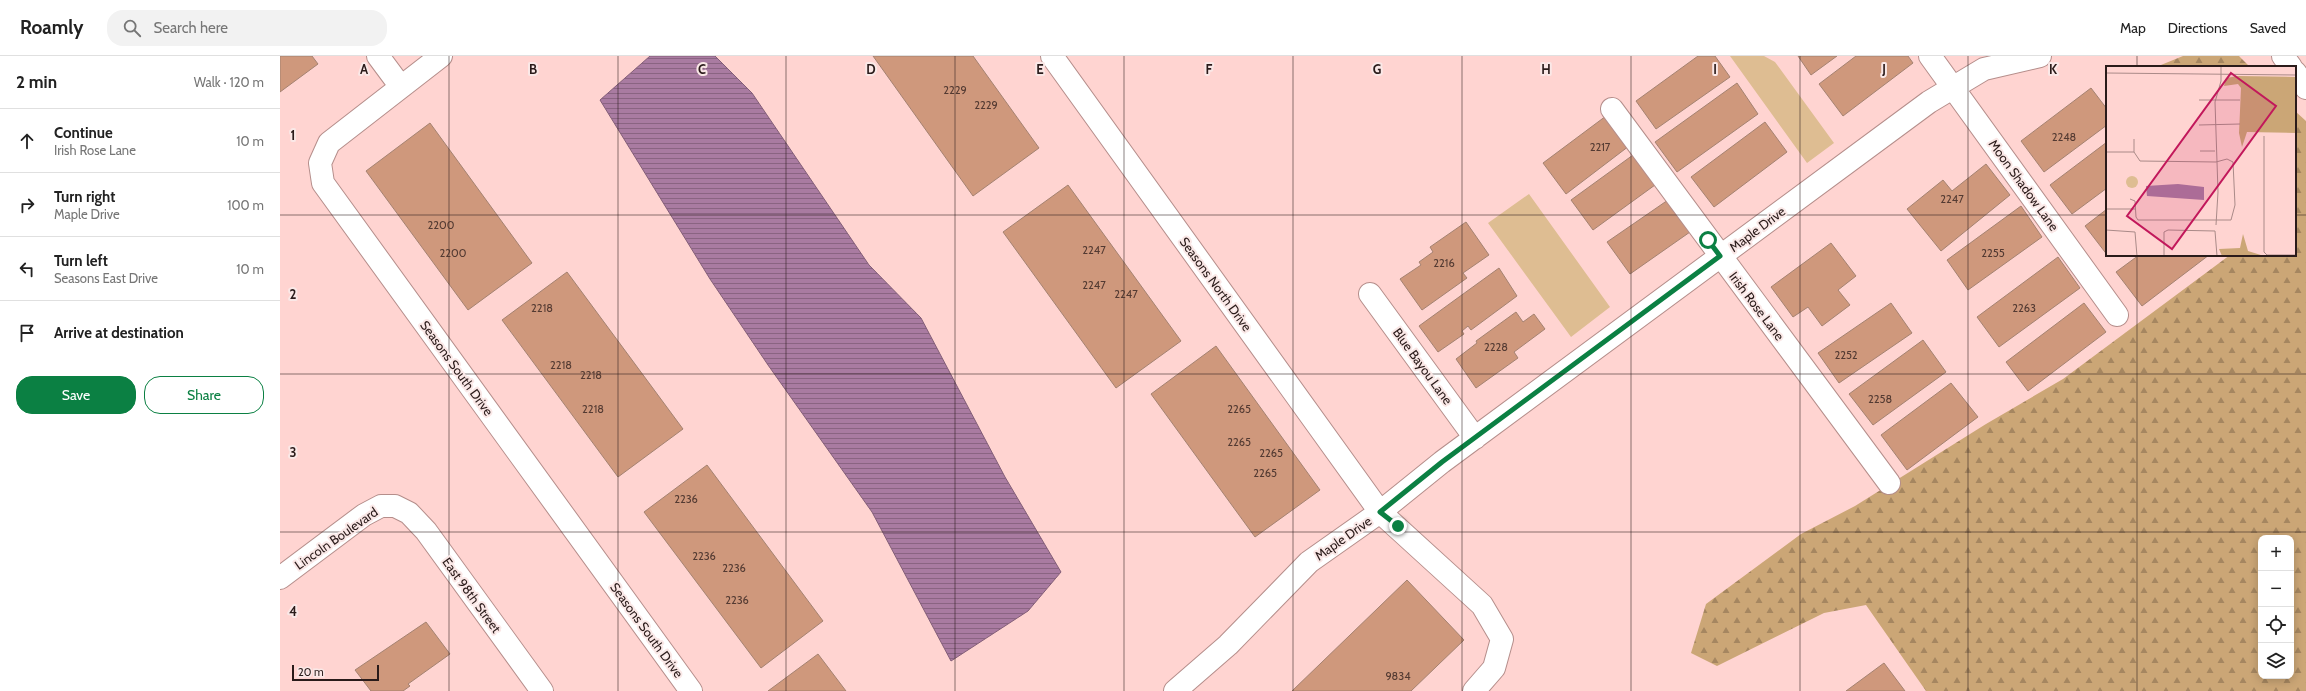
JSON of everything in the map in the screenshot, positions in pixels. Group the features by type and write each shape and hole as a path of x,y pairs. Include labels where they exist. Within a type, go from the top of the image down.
{"street":[{"path":"378,56 401,87"},
{"name":"Seasons South Drive","path":"441,56 329,143 320,163 323,183 691,691"},
{"name":"Seasons North Drive","path":"1052,56 1380,512 1482,605 1502,639 1494,668 1474,691"},
{"name":"Moon Shadow Lane","path":"1930,56 2117,314"},
{"name":"Maple Drive","path":"1175,691 1228,645 1309,562 1380,512 1475,438 1929,102 1984,69 2040,56"},
{"path":"2283,56 2290,66"},
{"path":"2296,73 2306,88"},
{"name":"Irish Rose Lane","path":"1612,109 1889,483"},
{"name":"Blue Bayou Lane","path":"1370,294 1475,438"},
{"name":"Lincoln Boulevard","path":"280,578 364,516 381,506 395,506"},
{"name":"East 98th Street","path":"395,506 409,513 426,531 542,691"}],"shaded area":[{"path":"650,56 715,56 752,93 869,265 921,318 1005,477 1061,572 1028,611 951,661 872,512 768,365 710,279 600,100"},
{"path":"1730,56 1764,56 1775,62 1834,143 1807,163"},
{"path":"1529,194 1610,307 1571,337 1488,223"}],"green space":[{"path":"2183,56 2239,56 2249,66 2158,66"},
{"path":"2296,112 2306,121 2306,691 1926,691 1866,605 1824,613 1717,666 1691,653 1706,604 1801,534 1855,506 1986,424 2063,379 2229,256 2296,256"}],"building":[{"path":"280,56 312,56 318,64 280,92"},
{"path":"873,56 973,56 1039,148 973,196"},
{"path":"1698,56 1715,56 1730,77 1656,129 1636,101"},
{"path":"1798,56 1837,56 1811,75"},
{"path":"1856,56 1908,56 1913,63 1843,116 1819,84"},
{"path":"1737,83 1758,114 1677,172 1655,142"},
{"path":"2091,88 2106,108 2106,126 2044,172 2021,141"},
{"path":"1606,116 1629,146 1566,194 1543,163"},
{"path":"1765,122 1787,152 1714,207 1691,177"},
{"path":"430,123 532,263 468,310 366,171"},
{"path":"2106,143 2106,189 2072,214 2050,185"},
{"path":"1633,155 1655,185 1593,230 1571,200"},
{"path":"1986,164 2010,195 1941,251 1907,209 1943,180 1952,191"},
{"path":"1068,185 1181,341 1116,388 1003,232"},
{"path":"1668,200 1690,232 1630,274 1607,242"},
{"path":"2021,206 2042,237 1968,290 1947,260"},
{"path":"2106,210 2106,254 2085,226"},
{"path":"1466,222 1489,255 1463,273 1467,278 1422,310 1400,279 1421,265 1419,262 1433,252 1430,247"},
{"path":"1831,243 1856,276 1838,290 1850,305 1822,326 1808,307 1793,317 1771,287"},
{"path":"2138,256 2208,256 2142,306 2116,272"},
{"path":"2058,257 2080,288 1999,347 1977,317"},
{"path":"1499,268 1517,296 1471,330 1468,326 1462,331 1464,334 1438,352 1419,326"},
{"path":"567,272 683,429 618,477 502,320"},
{"path":"1891,303 1912,333 1839,383 1818,353"},
{"path":"2084,303 2106,332 2028,391 2006,362"},
{"path":"1516,312 1523,322 1534,314 1545,329 1514,352 1518,358 1476,388 1456,359 1477,343 1476,341"},
{"path":"1923,340 1946,372 1873,425 1849,394"},
{"path":"1216,346 1320,490 1255,537 1151,394"},
{"path":"1951,383 1978,417 1907,470 1881,435"},
{"path":"707,465 823,621 761,668 644,512"},
{"path":"1407,580 1464,640 1411,691 1292,691"},
{"path":"426,622 450,654 408,684 410,686 403,691 371,691 355,670"},
{"path":"818,654 846,691 768,691"},
{"path":"1884,663 1905,691 1846,691"}],"route":[{"path":"1398,526 1380,512 1442,462 1720,256 1708,240"}]}
